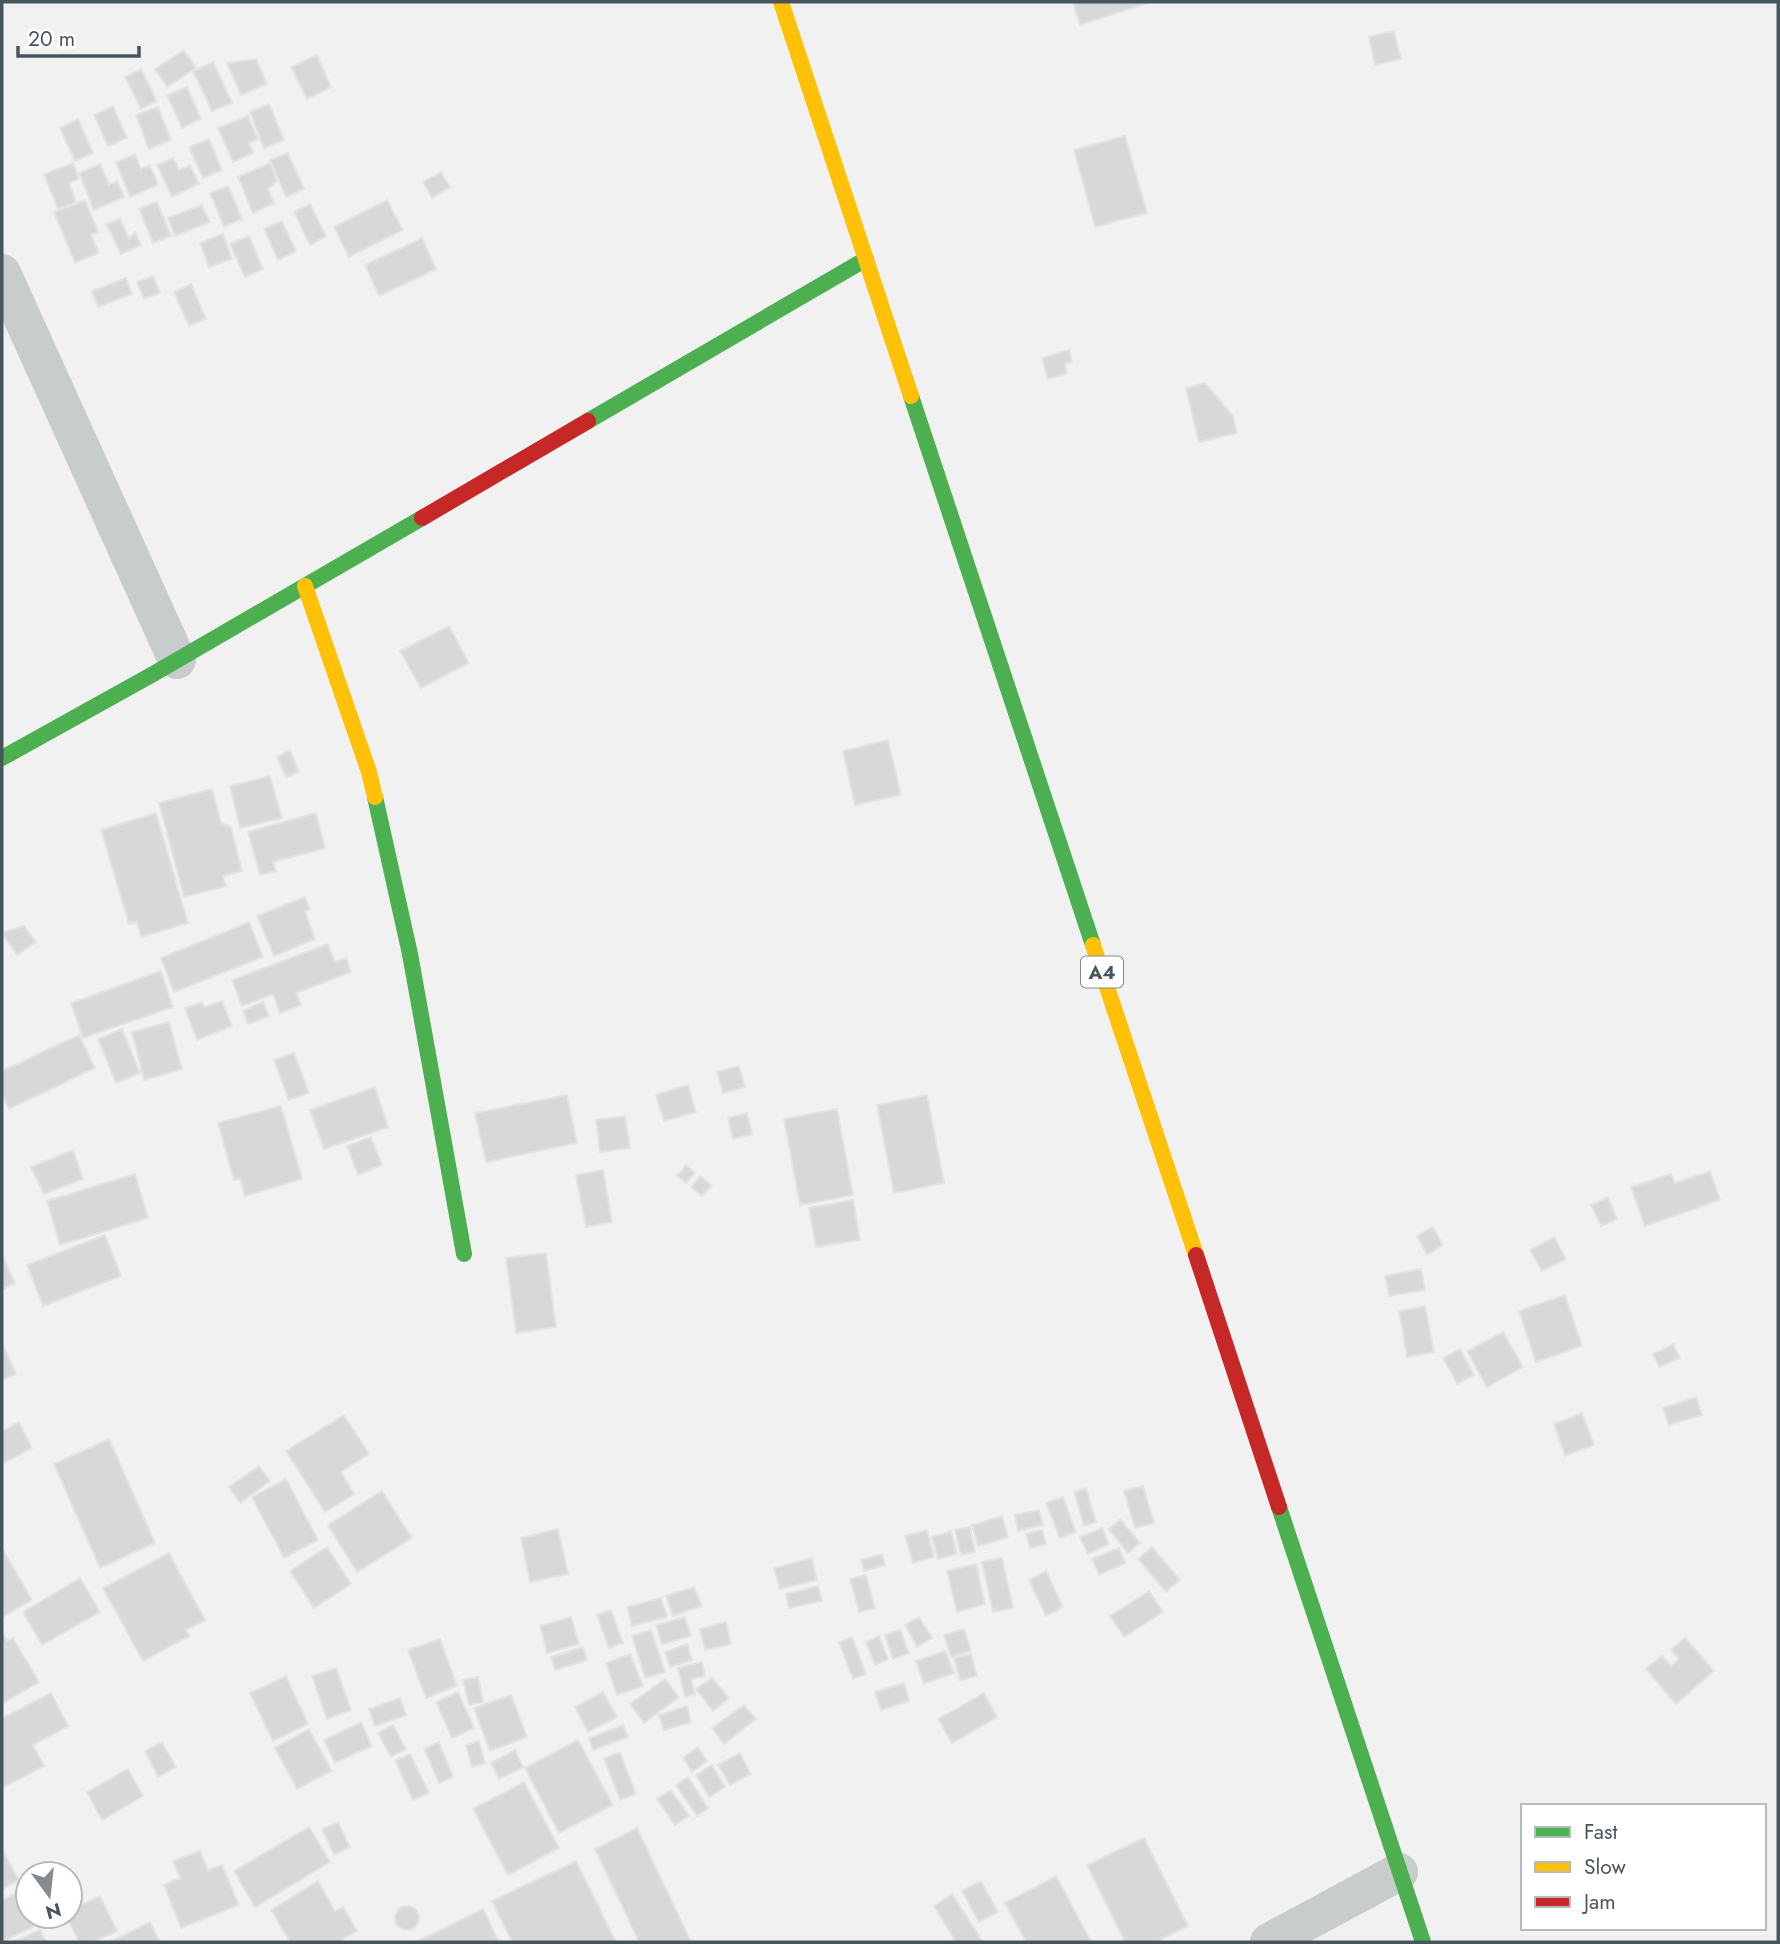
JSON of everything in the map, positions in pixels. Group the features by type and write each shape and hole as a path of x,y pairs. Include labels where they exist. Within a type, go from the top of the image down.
{"main road":[{"name":"A4","path":"780,2 1423,1942"},
{"path":"2,758 177,660 866,260"},
{"path":"305,586 369,772 410,954 464,1254"}],"street":[{"path":"2,273 177,660"},
{"path":"1269,1942 1399,1872"}],"building":[{"path":"1073,2 1151,2 1080,25"},
{"path":"1394,31 1401,59 1375,65 1369,37"},
{"path":"184,50 196,68 167,87 155,69"},
{"path":"317,55 331,87 307,99 291,67"},
{"path":"256,59 267,84 241,95 227,63"},
{"path":"213,62 232,103 212,111 193,71"},
{"path":"141,69 157,101 141,109 125,77"},
{"path":"187,87 201,119 182,128 167,95"},
{"path":"269,104 284,140 264,148 250,112"},
{"path":"113,106 127,138 108,146 94,115"},
{"path":"158,107 171,140 149,149 136,115"},
{"path":"248,116 258,139 249,143 253,153 233,162 218,128"},
{"path":"78,119 93,153 75,161 60,128"},
{"path":"1125,136 1147,213 1095,227 1074,150"},
{"path":"209,139 222,170 203,178 189,147"},
{"path":"288,153 304,189 286,197 270,160"},
{"path":"135,154 141,169 150,165 158,185 130,197 116,162"},
{"path":"173,158 179,170 190,165 199,184 172,197 157,165"},
{"path":"73,163 79,179 69,183 76,202 58,209 44,174"},
{"path":"270,163 277,181 268,189 274,203 253,213 238,177"},
{"path":"100,164 109,185 117,181 124,197 94,210 79,173"},
{"path":"441,172 450,187 432,198 423,182"},
{"path":"228,186 242,219 224,227 210,193"},
{"path":"85,200 98,232 91,235 99,253 75,263 54,212"},
{"path":"387,200 403,230 349,257 334,227"},
{"path":"157,202 171,236 153,243 139,209"},
{"path":"310,204 326,236 310,245 294,212"},
{"path":"202,205 210,222 175,236 168,218"},
{"path":"120,219 129,239 135,232 141,245 121,254 106,224"},
{"path":"282,221 296,251 278,260 264,229"},
{"path":"223,234 232,259 209,267 200,243"},
{"path":"249,236 263,269 245,277 230,244"},
{"path":"422,238 436,269 379,296 365,265"},
{"path":"153,276 160,293 144,299 137,282"},
{"path":"126,278 132,294 98,307 92,291"},
{"path":"191,284 206,319 189,326 174,292"},
{"path":"1069,350 1072,362 1065,364 1067,373 1048,379 1042,358"},
{"path":"1205,383 1233,416 1237,433 1199,442 1186,388"},
{"path":"449,626 469,663 421,688 400,651"},
{"path":"888,740 901,795 855,805 843,751"},
{"path":"290,750 299,772 286,777 277,757"},
{"path":"270,776 282,818 240,828 230,786"},
{"path":"212,789 221,823 231,827 242,871 223,876 226,886 184,897 159,803"},
{"path":"156,813 188,923 141,937 137,922 129,924 101,830"},
{"path":"316,813 325,848 273,862 276,871 260,875 248,832"},
{"path":"305,897 310,909 305,911 315,939 274,956 257,916"},
{"path":"249,922 263,957 174,992 161,958"},
{"path":"24,926 36,942 17,955 2,933"},
{"path":"328,944 335,962 346,958 351,972 296,993 301,1005 280,1013 273,994 242,1006 232,980"},
{"path":"161,971 173,1007 83,1038 71,1003"},
{"path":"222,1001 232,1026 197,1040 185,1008 202,1002 204,1007"},
{"path":"263,1002 269,1016 248,1024 243,1011"},
{"path":"169,1022 182,1069 144,1080 132,1032"},
{"path":"122,1029 140,1073 116,1083 98,1039"},
{"path":"79,1035 95,1068 9,1109 2,1094 2,1071"},
{"path":"294,1053 309,1093 289,1100 274,1060"},
{"path":"739,1066 745,1087 723,1093 717,1072"},
{"path":"688,1085 696,1112 664,1121 656,1095"},
{"path":"375,1087 388,1127 324,1149 310,1110"},
{"path":"567,1095 577,1143 486,1162 475,1113"},
{"path":"927,1095 944,1183 894,1193 877,1105"},
{"path":"281,1106 302,1179 245,1196 240,1179 234,1180 218,1123"},
{"path":"837,1109 853,1195 800,1205 784,1119"},
{"path":"747,1113 752,1134 733,1139 728,1118"},
{"path":"625,1116 630,1148 600,1152 596,1120"},
{"path":"371,1137 382,1165 358,1175 347,1146"},
{"path":"73,1150 83,1179 44,1194 31,1167"},
{"path":"686,1165 695,1173 686,1183 677,1176"},
{"path":"603,1170 612,1222 586,1227 576,1175"},
{"path":"1710,1171 1720,1200 1645,1226 1631,1187 1671,1174 1675,1183"},
{"path":"135,1174 148,1218 60,1245 47,1201"},
{"path":"700,1176 712,1186 702,1196 691,1187"},
{"path":"1608,1197 1617,1219 1601,1226 1591,1205"},
{"path":"853,1200 860,1240 816,1247 809,1208"},
{"path":"1433,1227 1443,1245 1427,1255 1417,1236"},
{"path":"105,1235 121,1276 43,1306 27,1265"},
{"path":"1554,1237 1566,1259 1542,1271 1530,1250"},
{"path":"546,1253 556,1327 516,1333 506,1258"},
{"path":"2,1255 15,1283 2,1290"},
{"path":"1421,1269 1425,1290 1389,1296 1385,1276"},
{"path":"1565,1295 1582,1346 1536,1362 1519,1311"},
{"path":"1425,1306 1434,1352 1407,1357 1399,1311"},
{"path":"1503,1332 1523,1367 1487,1387 1467,1351"},
{"path":"2,1343 16,1374 2,1380"},
{"path":"1673,1344 1680,1358 1659,1367 1653,1354"},
{"path":"1460,1349 1474,1375 1457,1384 1443,1358"},
{"path":"1696,1397 1702,1415 1669,1425 1663,1408"},
{"path":"1582,1413 1594,1445 1565,1456 1554,1424"},
{"path":"344,1415 369,1454 341,1472 354,1494 325,1512 286,1451"},
{"path":"19,1422 32,1448 4,1463 2,1431"},
{"path":"109,1439 155,1543 100,1568 54,1464"},
{"path":"259,1466 270,1481 240,1503 229,1487"},
{"path":"286,1479 318,1540 284,1558 252,1497"},
{"path":"1143,1486 1154,1523 1135,1528 1124,1491"},
{"path":"1086,1488 1096,1522 1084,1526 1074,1492"},
{"path":"382,1491 412,1538 357,1572 328,1525"},
{"path":"1063,1497 1076,1532 1060,1538 1046,1503"},
{"path":"1039,1510 1043,1525 1018,1531 1015,1515"},
{"path":"1002,1516 1008,1537 978,1546 972,1525"},
{"path":"1120,1519 1140,1543 1128,1553 1109,1529"},
{"path":"970,1527 975,1552 961,1555 955,1530"},
{"path":"1102,1528 1109,1544 1088,1554 1080,1537"},
{"path":"558,1529 568,1574 530,1582 521,1538"},
{"path":"927,1530 934,1557 913,1563 905,1536"},
{"path":"1042,1530 1046,1544 1030,1548 1026,1534"},
{"path":"951,1531 957,1554 938,1559 932,1537"},
{"path":"327,1547 351,1584 314,1608 290,1571"},
{"path":"1152,1547 1180,1580 1166,1592 1138,1559"},
{"path":"2,1548 32,1600 2,1617"},
{"path":"1119,1548 1125,1563 1099,1575 1092,1559"},
{"path":"169,1553 205,1620 186,1630 190,1636 143,1661 103,1588"},
{"path":"882,1554 885,1565 864,1571 861,1560"},
{"path":"812,1558 817,1580 780,1589 774,1568"},
{"path":"1002,1558 1013,1608 993,1612 982,1562"},
{"path":"976,1564 985,1604 957,1612 947,1571"},
{"path":"1046,1571 1063,1607 1046,1616 1029,1580"},
{"path":"866,1575 875,1608 859,1612 850,1579"},
{"path":"80,1578 100,1612 42,1645 23,1612"},
{"path":"818,1586 822,1601 789,1608 786,1594"},
{"path":"694,1587 702,1606 673,1616 666,1596"},
{"path":"1149,1591 1163,1612 1124,1637 1110,1616"},
{"path":"661,1598 667,1617 632,1626 627,1607"},
{"path":"611,1610 623,1643 609,1648 597,1615"},
{"path":"571,1617 579,1644 547,1653 540,1626"},
{"path":"685,1617 691,1636 662,1644 656,1625"},
{"path":"919,1617 932,1638 917,1647 905,1625"},
{"path":"726,1622 731,1644 705,1650 700,1629"},
{"path":"964,1629 971,1651 951,1657 944,1635"},
{"path":"651,1630 665,1672 645,1678 632,1636"},
{"path":"900,1630 909,1653 893,1659 885,1635"},
{"path":"2,1632 7,1641 13,1638 39,1682 2,1704"},
{"path":"879,1636 888,1659 875,1665 866,1642"},
{"path":"852,1637 866,1674 853,1679 839,1642"},
{"path":"1685,1638 1714,1671 1676,1704 1646,1669 1662,1656 1671,1666 1679,1659 1671,1650"},
{"path":"440,1639 457,1686 426,1698 408,1650"},
{"path":"687,1644 692,1660 670,1667 665,1652"},
{"path":"583,1647 587,1660 555,1670 551,1657"},
{"path":"945,1651 954,1673 924,1684 916,1661"},
{"path":"630,1654 643,1686 617,1695 606,1663"},
{"path":"971,1654 977,1676 960,1680 954,1658"},
{"path":"702,1662 705,1676 691,1679 695,1694 685,1697 678,1668"},
{"path":"336,1668 351,1710 327,1719 312,1676"},
{"path":"286,1676 308,1724 273,1741 250,1693"},
{"path":"478,1677 483,1702 469,1705 463,1680"},
{"path":"712,1678 729,1698 713,1711 696,1689"},
{"path":"665,1679 679,1697 644,1723 630,1704"},
{"path":"904,1683 909,1701 881,1710 875,1692"},
{"path":"458,1692 474,1728 452,1738 436,1702"},
{"path":"603,1692 617,1717 588,1732 575,1707"},
{"path":"51,1693 68,1726 33,1745 44,1766 4,1787 2,1718"},
{"path":"984,1693 997,1717 952,1743 938,1719"},
{"path":"511,1695 527,1737 490,1751 474,1708"},
{"path":"400,1698 406,1715 375,1726 369,1709"},
{"path":"744,1705 756,1719 724,1744 712,1728"},
{"path":"687,1706 691,1722 664,1730 659,1715"},
{"path":"361,1722 372,1746 335,1763 324,1740"},
{"path":"393,1725 406,1749 391,1757 378,1733"},
{"path":"623,1725 628,1737 593,1750 589,1738"},
{"path":"309,1729 332,1771 297,1789 275,1748"},
{"path":"578,1740 613,1805 559,1833 525,1768"},
{"path":"479,1741 485,1763 472,1767 466,1745"},
{"path":"162,1742 176,1767 158,1777 145,1751"},
{"path":"439,1742 453,1777 439,1783 424,1749"},
{"path":"698,1747 707,1761 692,1772 683,1758"},
{"path":"515,1750 523,1767 499,1779 491,1763"},
{"path":"620,1753 636,1794 620,1800 604,1758"},
{"path":"740,1753 751,1774 730,1785 718,1765"},
{"path":"410,1754 429,1793 413,1800 395,1760"},
{"path":"712,1765 725,1787 709,1797 696,1775"},
{"path":"128,1769 143,1796 102,1820 87,1792"},
{"path":"688,1777 708,1808 697,1816 676,1785"},
{"path":"524,1782 559,1848 508,1875 473,1809"},
{"path":"671,1790 689,1816 675,1825 657,1799"},
{"path":"338,1822 350,1847 334,1855 322,1829"},
{"path":"309,1827 330,1862 255,1907 234,1871"},
{"path":"637,1828 691,1942 639,1942 595,1849"},
{"path":"1144,1838 1188,1926 1156,1942 1125,1942 1087,1865"},
{"path":"2,1850 14,1871 14,1883 2,1889"},
{"path":"200,1851 208,1870 222,1865 239,1905 181,1928 164,1885 180,1878 173,1861"},
{"path":"576,1861 616,1942 512,1942 492,1901"},
{"path":"1056,1876 1091,1941 1026,1942 1005,1903"},
{"path":"318,1881 335,1911 343,1907 357,1931 337,1942 290,1942 271,1910"},
{"path":"981,1881 998,1912 979,1922 962,1891"},
{"path":"14,1894 14,1930 27,1930 2,1942 2,1900"},
{"path":"952,1894 983,1942 956,1942 934,1906"},
{"path":"100,1896 117,1931 93,1942 79,1942 73,1930 84,1930 84,1903"},
{"path":"407,1906 416,1909 419,1918 416,1927 407,1930 398,1927 395,1918 398,1909"},
{"path":"483,1909 499,1942 416,1942"},
{"path":"150,1922 160,1942 109,1942"},
{"path":"40,1930 46,1942 12,1942"}],"traffic: fast":[{"path":"588,421 866,259"},
{"path":"911,396 1093,945"},
{"path":"2,758 155,673 422,518"},
{"path":"375,797 410,954 464,1254"},
{"path":"1279,1507 1423,1942"}],"traffic: slow":[{"path":"781,2 911,396"},
{"path":"305,586 369,772 375,797"},
{"path":"1093,945 1196,1255"}],"traffic: jam":[{"path":"422,518 588,421"},
{"path":"1196,1255 1279,1507"}]}
